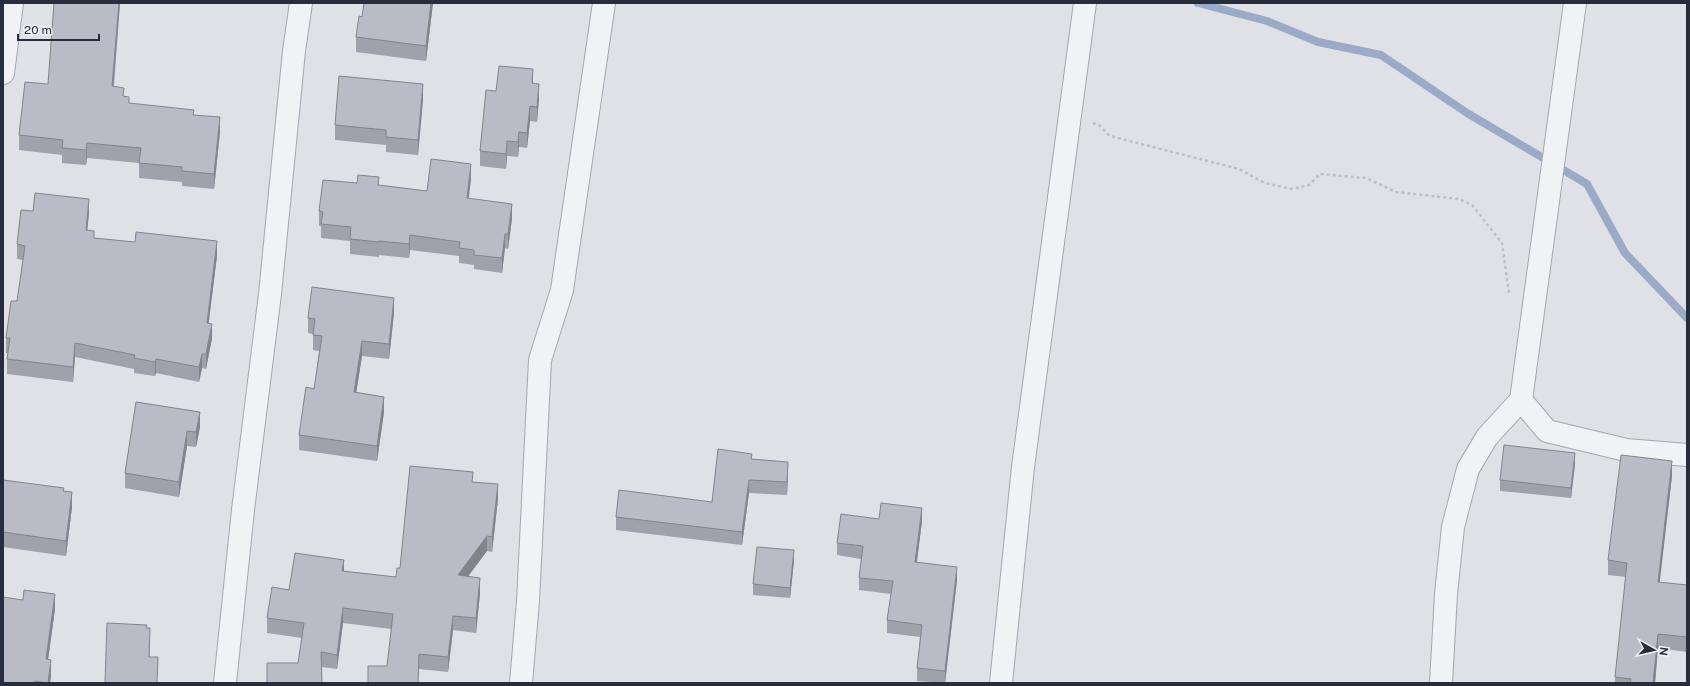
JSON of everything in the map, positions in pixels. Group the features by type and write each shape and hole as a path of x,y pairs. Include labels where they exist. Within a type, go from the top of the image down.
{"street":[{"path":"3,73 12,3"},
{"path":"225,683 243,510 270,294 294,51 301,3"},
{"path":"521,683 528,600 540,360 562,290 604,3"},
{"path":"1001,683 1023,468 1085,3"},
{"path":"1441,683 1446,594 1453,527 1468,468 1487,437 1521,400 1575,3"},
{"path":"1521,400 1547,431 1626,450 1687,455"}],"path":[{"path":"1070,114 1099,125 1110,136 1239,169 1265,183 1292,188 1309,185 1320,174 1366,178 1396,192 1459,200 1472,204 1502,243 1509,295"}],"building":[{"path":"54,3 119,3 112,86 124,88 123,96 129,97 129,103 194,110 193,115 220,117 214,174 182,171 182,167 139,163 141,148 87,143 86,150 62,148 63,140 19,135 25,82 48,84"},
{"path":"364,3 431,3 426,46 356,37 359,16 362,17"},
{"path":"499,66 533,69 532,83 539,84 537,107 530,106 527,133 519,132 518,142 507,141 506,154 480,151 486,90 496,91"},
{"path":"339,76 423,84 418,140 386,137 386,130 335,125"},
{"path":"431,159 471,164 467,198 512,204 508,234 505,234 502,258 474,255 474,250 459,248 460,242 410,235 409,244 350,239 351,227 321,224 323,212 319,211 323,180 357,183 358,175 379,177 378,185 427,191"},
{"path":"35,193 89,199 86,230 94,231 94,238 135,242 136,232 217,241 207,323 212,324 206,354 202,354 199,367 156,359 155,362 134,358 135,355 75,343 73,367 7,359 10,338 6,338 11,301 17,301 25,246 17,244 21,210 33,211"},
{"path":"312,287 394,298 389,344 362,341 354,392 384,397 377,446 299,435 306,387 314,389 322,336 313,335 315,319 308,318"},
{"path":"136,402 200,412 196,432 187,431 179,482 125,473"},
{"path":"1504,445 1575,453 1571,488 1500,480"},
{"path":"718,449 752,454 751,459 788,462 787,482 749,480 742,532 616,517 619,490 712,502"},
{"path":"1621,455 1672,461 1658,582 1687,585 1687,637 1658,634 1653,683 1630,683 1631,679 1615,677 1627,563 1608,560"},
{"path":"410,466 473,472 472,482 498,484 492,537 487,536 458,575 480,578 476,618 453,616 448,657 419,654 418,683 368,683 368,666 387,666 393,614 343,608 337,655 321,652 322,683 267,683 267,663 298,663 304,623 267,618 272,587 289,590 295,553 344,560 342,571 396,577 397,568 400,568"},
{"path":"3,480 64,488 63,491 72,492 66,541 3,532"},
{"path":"881,503 922,508 915,562 957,567 945,671 917,668 922,625 887,620 893,581 859,578 863,546 837,543 841,514 879,519"},
{"path":"757,547 794,550 790,588 753,584"},
{"path":"24,590 55,594 46,659 51,660 48,683 35,681 34,683 3,683 3,597 23,600"},
{"path":"107,623 147,625 146,628 150,628 149,657 158,657 157,683 105,683"}],"waterway":[{"path":"1198,3 1267,21 1318,42 1381,55 1467,113 1587,184 1625,253 1687,318"}]}
